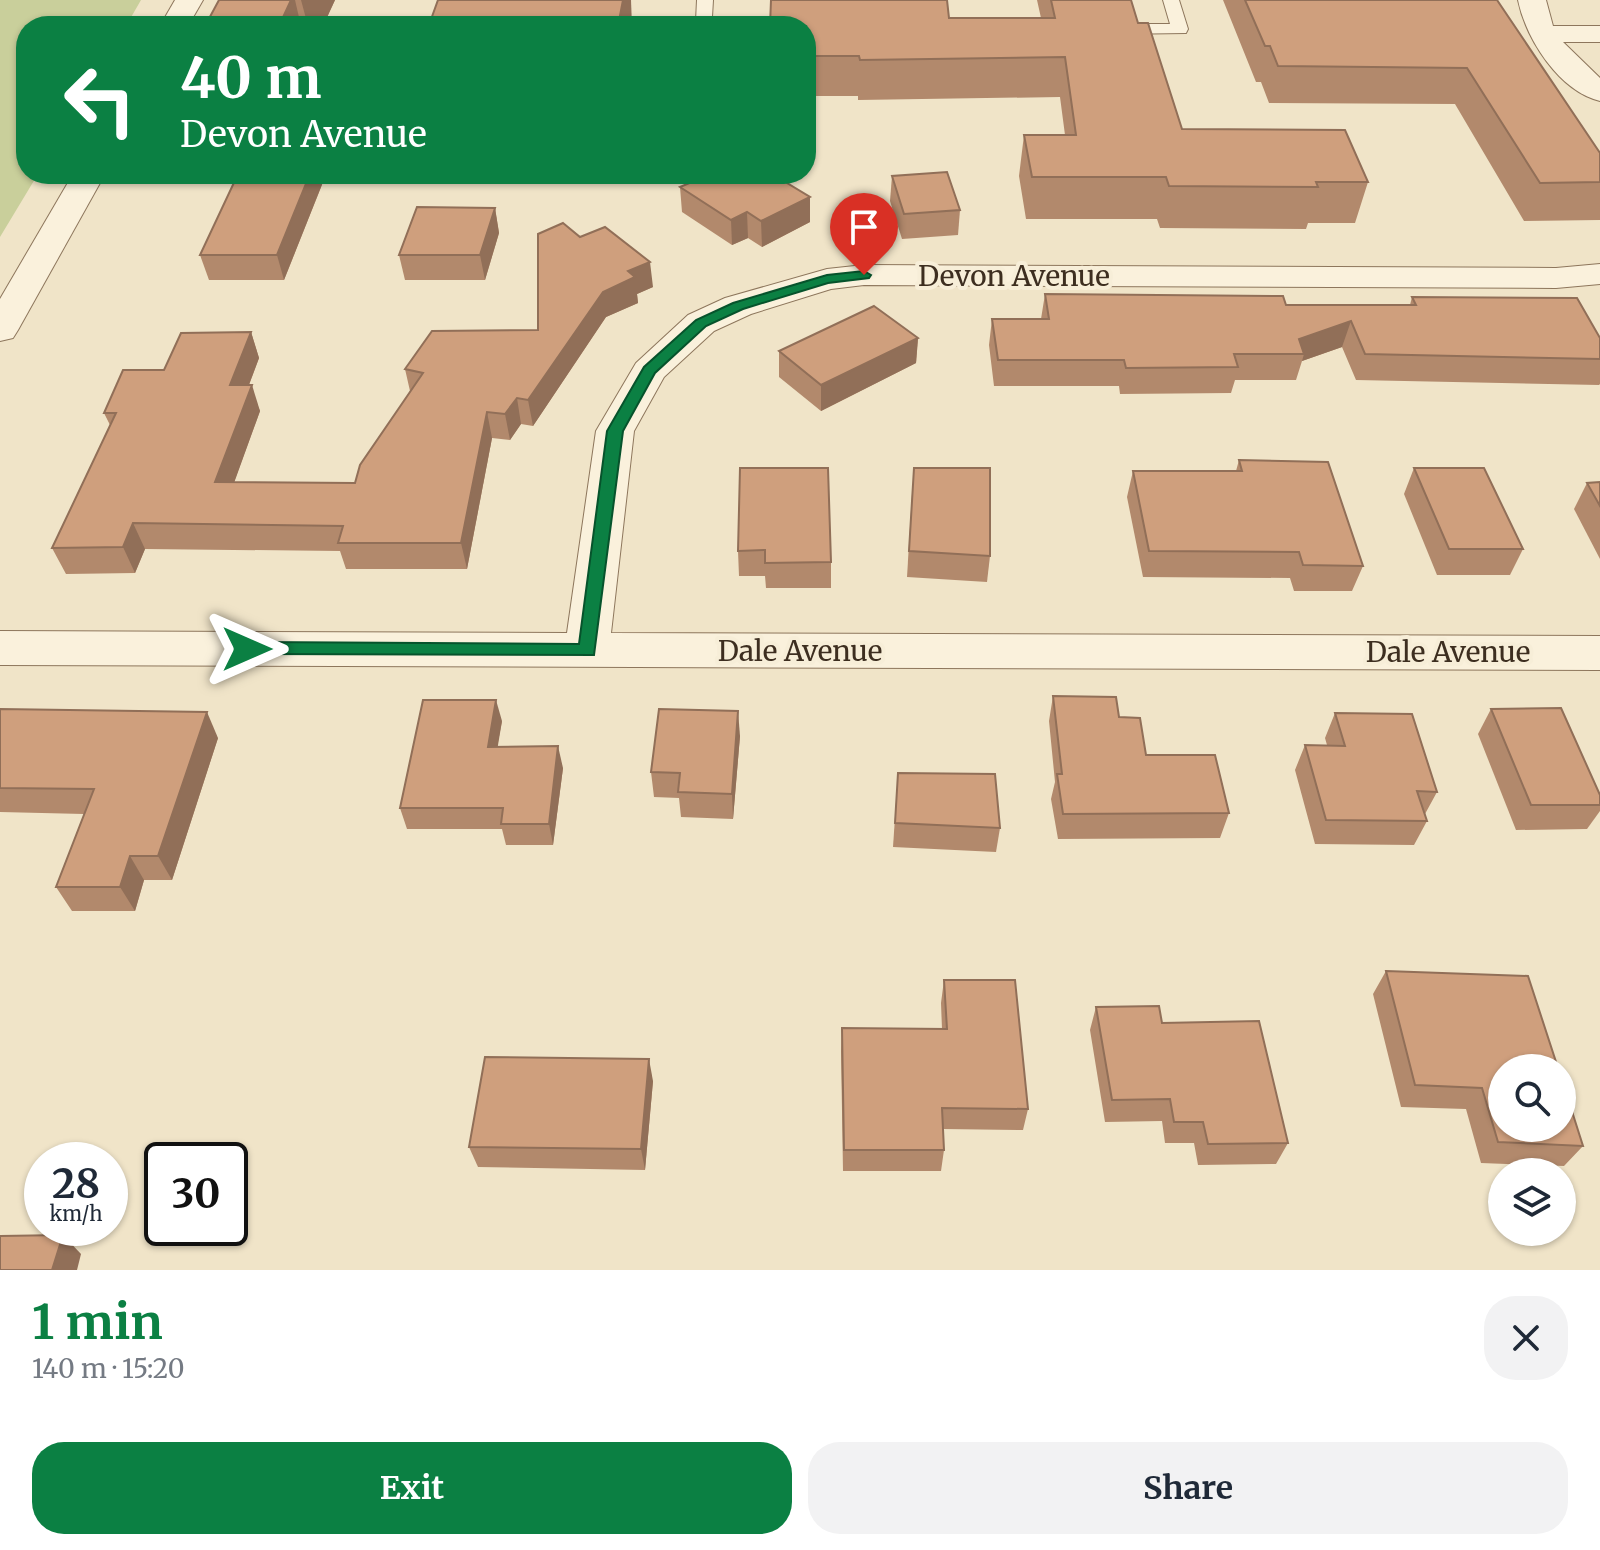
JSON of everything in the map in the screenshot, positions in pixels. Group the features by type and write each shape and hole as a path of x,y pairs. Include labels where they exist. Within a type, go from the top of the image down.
{"street":[{"path":"1532,0 1544,34 1571,71 1600,92"},
{"path":"1544,34 1600,34"},
{"path":"0,330 83,184"},
{"name":"Devon Avenue","path":"587,651 615,431 649,371 665,354 701,323 738,306 827,279 864,275 1556,278 1600,274"},
{"name":"Dale Avenue","path":"0,648 1600,653"}],"lane":[{"path":"1101,29 1180,29 1171,0"}],"green space":[{"path":"0,0 141,0 132,16 16,16 16,184 32,184 0,237"}],"building":[{"path":"219,0 291,0 284,16 210,16"},
{"path":"438,0 623,0 620,16 432,16"},
{"path":"771,0 947,0 949,18 1055,18 1051,0 1131,0 1138,23 1148,23 1182,129 1345,130 1368,182 1316,182 1318,187 1169,186 1166,177 1032,177 1024,135 1076,135 1065,57 860,60 859,56 816,56 816,16 770,16"},
{"path":"1245,0 1497,0 1600,153 1600,182 1540,183 1467,68 1278,66 1270,46 1265,46"},
{"path":"947,172 960,210 904,214 892,176"},
{"path":"233,184 306,184 277,255 200,255"},
{"path":"687,184 789,184 810,197 761,221 747,212 731,220 680,187"},
{"path":"417,207 495,208 480,255 399,255"},
{"path":"563,223 580,237 605,227 650,262 628,271 635,277 603,292 528,400 517,398 505,414 487,412 461,543 338,543 343,526 133,523 123,547 52,548 116,413 104,413 123,370 164,370 181,333 251,332 230,385 252,385 215,482 355,483 360,465 423,373 405,369 432,331 538,330 538,234"},
{"path":"1045,294 1283,296 1286,305 1416,305 1412,297 1577,298 1600,338 1600,359 1365,354 1351,321 1299,339 1304,354 1234,354 1238,367 1126,368 1124,360 998,360 992,319 1049,319"},
{"path":"874,306 918,338 821,385 779,351"},
{"path":"1239,460 1328,462 1363,566 1303,565 1299,552 1149,551 1133,471 1242,471"},
{"path":"740,468 828,468 831,562 765,563 765,550 738,551"},
{"path":"914,468 990,468 990,556 909,551"},
{"path":"1414,468 1484,468 1523,549 1449,549"},
{"path":"1600,482 1600,506 1587,483"},
{"path":"1053,696 1116,697 1119,717 1140,718 1146,755 1215,755 1229,813 1063,814 1057,774 1062,774"},
{"path":"423,700 496,700 488,747 558,746 549,824 501,824 503,808 400,808"},
{"path":"1561,708 1600,795 1600,805 1531,805 1491,709"},
{"path":"0,709 207,712 158,856 130,856 120,887 56,887 94,789 0,788"},
{"path":"659,709 738,711 732,794 678,792 680,773 651,772"},
{"path":"1335,713 1412,714 1437,792 1417,791 1427,821 1326,820 1305,745 1345,746"},
{"path":"898,773 995,774 1000,828 895,823"},
{"path":"1386,971 1528,976 1553,1054 1488,1054 1488,1108 1482,1088 1415,1085"},
{"path":"944,980 1015,980 1028,1109 942,1108 944,1150 844,1150 842,1028 947,1029"},
{"path":"1159,1006 1162,1023 1259,1021 1288,1143 1208,1144 1203,1122 1174,1122 1170,1099 1112,1100 1096,1007"},
{"path":"485,1057 649,1059 641,1149 469,1147"},
{"path":"1576,1124 1583,1146 1498,1142 1576,1142"},
{"path":"0,1236 24,1236 24,1246 60,1246 52,1270 0,1270"}],"route":[{"path":"247,649 587,651 615,431 649,371 701,323 738,306 827,279 864,275"}]}
